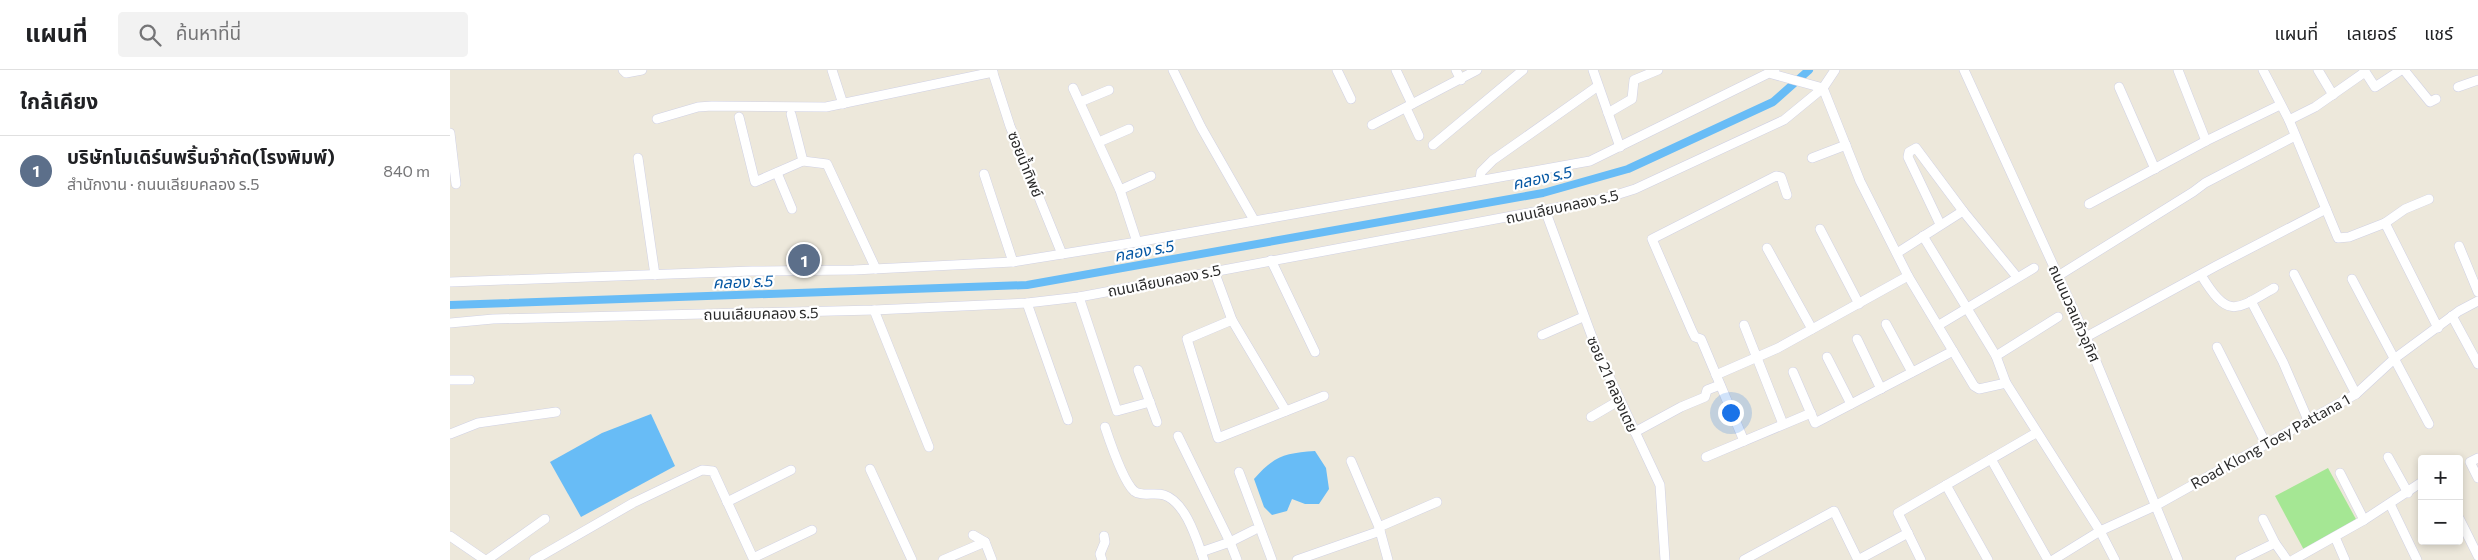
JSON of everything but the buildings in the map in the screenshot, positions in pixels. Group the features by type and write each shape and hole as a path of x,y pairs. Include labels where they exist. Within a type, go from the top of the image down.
{"street":[{"path":"623,70 627,73 642,70"},
{"path":"832,70 844,104"},
{"path":"1173,70 1201,127 1254,220"},
{"path":"1337,70 1351,99"},
{"path":"1396,70 1419,136"},
{"path":"1456,70 1461,80"},
{"path":"1372,125 1477,70"},
{"path":"1433,145 1523,70"},
{"path":"1592,70 1620,147"},
{"path":"1608,113 1632,99 1634,80 1658,70"},
{"path":"1755,70 1760,80"},
{"name":"ถนนเลียบคลอง ร.5","path":"450,323 492,320 1027,304 1079,297 1603,200 1635,189 1784,120 1823,88 1835,70"},
{"name":"ถนนนวลแก้วอุทิศ","path":"1964,70 2086,337 2178,560"},
{"path":"2178,70 2206,141"},
{"path":"2263,70 2289,120 2338,238 2349,237 2385,223 2406,209 2429,199"},
{"path":"2318,70 2333,95"},
{"path":"2289,120 2333,95 2364,71 2374,87 2403,70 2430,102 2436,99"},
{"path":"658,119 698,107 749,105 810,108 844,104 993,71"},
{"name":"ซอยน้ำทิพย์","path":"993,71 1010,126 1062,254"},
{"path":"450,282 876,269 1014,262 1137,242 1590,161 1774,72 1823,88 1860,181 1908,276 1953,351 1979,389 2006,383"},
{"path":"2458,87 2478,80"},
{"path":"1480,180 1481,172 1493,160 1598,86"},
{"path":"2119,87 2155,170"},
{"path":"1073,88 1120,190 1137,242"},
{"path":"1080,102 1109,90"},
{"path":"2089,204 2206,141 2280,105"},
{"path":"791,114 803,161"},
{"path":"738,117 755,182 803,161 827,164 876,269"},
{"path":"1099,142 1129,129"},
{"path":"450,133 456,184"},
{"path":"2058,276 2193,192 2200,185 2295,136"},
{"path":"1812,158 1846,145"},
{"path":"1940,224 1908,157 1911,150 1916,148 1963,211 2017,277"},
{"path":"638,158 654,275"},
{"path":"776,173 792,209"},
{"path":"984,174 1014,262"},
{"path":"1120,190 1151,176"},
{"path":"1744,441 1701,339 1695,336 1692,331 1652,239 1776,176 1782,177 1787,195"},
{"path":"2086,337 2326,209"},
{"name":"ซอย 21 คลองเตย","path":"1545,210 1583,317 1660,485 1666,560"},
{"path":"1897,254 1940,224 1963,211"},
{"path":"2385,223 2438,328"},
{"path":"1820,229 1859,304"},
{"path":"1923,236 1996,356 2006,383 2100,531 2115,560"},
{"path":"2459,246 2478,292"},
{"path":"1767,248 1812,329"},
{"path":"1271,260 1315,352"},
{"path":"1939,325 1966,307 2034,268"},
{"path":"1214,271 1232,320 1286,411"},
{"path":"2201,274 2214,295 2228,305 2238,308 2274,288"},
{"path":"2294,274 2356,394"},
{"path":"1716,375 1812,329 1908,276"},
{"path":"2352,279 2429,424"},
{"path":"1079,297 1117,411 1150,402"},
{"path":"2251,301 2283,362 2308,420"},
{"name":"Road Klong Toey Pattana 1","path":"2053,560 2100,531 2155,506 2356,394 2394,359 2452,316 2478,301"},
{"path":"1027,304 1068,420"},
{"path":"874,310 929,447"},
{"path":"2452,316 2478,364"},
{"path":"1542,335 1583,317"},
{"path":"1996,356 2058,317"},
{"path":"1232,320 1187,339 1218,438 1324,396"},
{"path":"1886,324 1912,372"},
{"path":"1744,325 1783,424"},
{"path":"1857,339 1880,389"},
{"path":"2216,347 2266,444"},
{"path":"1793,372 1815,423 1953,351"},
{"path":"1827,357 1852,404"},
{"path":"1138,370 1156,422"},
{"path":"450,380 470,380"},
{"path":"1635,432 1681,407 1705,397 1707,390 1720,385"},
{"path":"1591,417 1620,400"},
{"path":"450,434 478,423 556,412"},
{"path":"1706,457 1811,413"},
{"path":"1105,427 1130,486 1140,493 1165,495 1175,504 1185,514 1202,556 1254,530"},
{"path":"1921,560 1898,513 2036,433"},
{"path":"1178,436 1237,560"},
{"path":"2388,457 2408,493"},
{"path":"1991,459 2048,560"},
{"path":"1351,460 1380,529 1388,560"},
{"path":"2474,460 2478,478"},
{"path":"534,560 633,502 702,470 709,469 713,471 753,559 812,530"},
{"path":"727,502 792,470"},
{"path":"870,470 912,560"},
{"path":"1239,472 1272,560"},
{"path":"2340,473 2364,520"},
{"path":"1946,485 1988,560"},
{"path":"2293,560 2336,537 2418,485"},
{"path":"1297,560 1380,529 1437,502"},
{"path":"2390,504 2417,560"},
{"path":"1744,560 1834,511 1858,560 1908,533"},
{"path":"450,536 486,560 545,519"},
{"path":"2263,519 2275,543 2287,560"},
{"path":"2463,526 2478,556"},
{"path":"973,535 985,542 992,560"},
{"path":"1102,560 1100,554 1105,542 1104,536"},
{"path":"2336,537 2345,560"},
{"path":"943,560 985,542"},
{"path":"2240,560 2275,543"}],"green space":[{"path":"2328,468 2357,521 2304,550 2275,496"}],"water":[{"path":"651,414 675,466 581,517 550,462 602,433"},
{"path":"1315,451 1326,468 1329,489 1319,504 1305,504 1292,499 1287,511 1272,515 1264,507 1254,479 1268,465 1281,457"}],"waterway":[{"name":"คลอง ร.5","path":"450,305 1027,285 1543,193 1628,169 1773,102 1809,70"}],"place":[{"name":"บริษัทโมเดิร์นพริ้นจำกัด(โรงพิมพ์)","path":"804,260"}]}
